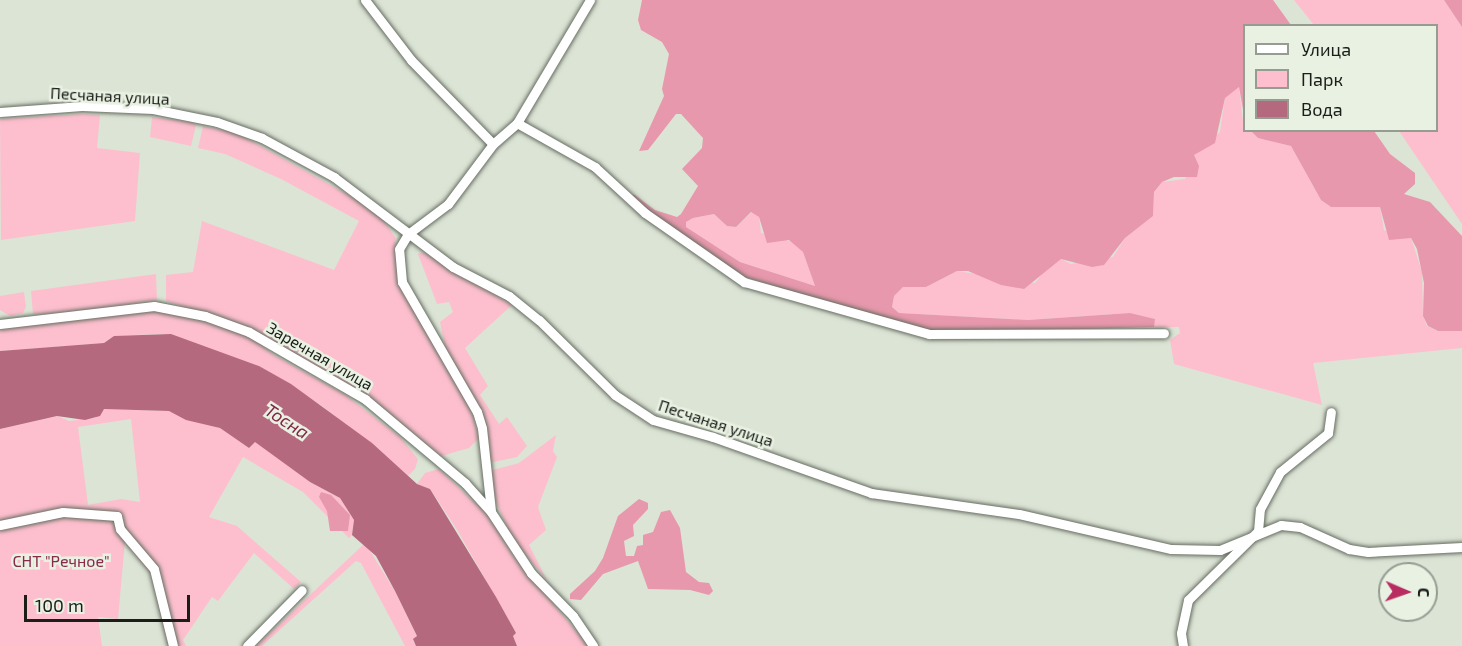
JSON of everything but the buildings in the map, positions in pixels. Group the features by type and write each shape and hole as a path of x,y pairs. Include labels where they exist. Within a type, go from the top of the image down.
{"street":[{"path":"365,0 411,60 493,144"},
{"path":"491,512 482,428 477,412 402,282 399,249 408,234 447,204 493,144 517,123 590,0"},
{"name":"Песчаная улица","path":"0,112 70,106 153,109 218,122 262,138 334,177 378,207 408,234 453,267 509,296 539,320 615,395 653,420 713,437 871,493 1019,514 1172,549 1220,550 1258,531 1281,525 1300,527 1349,549 1368,552 1462,548"},
{"path":"517,123 595,167 645,213 744,282 929,334 1164,333"},
{"name":"Заречная улица","path":"0,324 154,306 228,323 365,399 465,483 491,512 526,566 573,616 593,646"},
{"path":"1183,646 1181,633 1188,600 1258,531 1260,510 1280,472 1328,433 1331,412"},
{"path":"0,525 63,512 117,516 120,529 154,569 173,646"},
{"path":"247,646 302,590"}],"green space":[{"path":"1294,0 1444,0 1462,27 1462,224 1400,132 1438,132 1438,24 1313,24"},
{"path":"1239,87 1243,132 1252,132 1258,138 1291,146 1321,200 1331,207 1380,207 1384,230 1411,238 1422,272 1423,316 1427,326 1438,331 1462,331 1462,348 1313,363 1322,405 1174,364 1170,340 1180,333 1179,327 1154,327 1154,319 1130,313 1028,320 899,313 892,307 894,296 903,287 926,287 957,271 1035,283 1050,264 1061,259 1071,264 1113,257 1125,238 1153,216 1154,192 1162,182 1185,179 1194,155 1220,132 1225,97"},
{"path":"100,115 97,148 140,153 135,221 1,240 0,119"},
{"path":"152,117 191,122 196,125 191,146 150,137"},
{"path":"203,126 237,133 363,203 384,221 395,237 399,277 472,413 479,438 469,448 441,456 350,386 255,331 166,301 166,275 193,272 202,221 334,270 359,221 281,179 225,154 198,148"},
{"path":"752,212 759,217 761,233 793,242 803,252 815,286 740,262 686,227 686,222 693,218 714,214 727,226 736,227"},
{"path":"423,252 512,305 465,348 488,386 480,395 499,424 507,417 527,446 517,457 489,463 481,412 445,346 440,322 453,312 449,302 437,304 418,254"},
{"path":"156,274 157,300 62,315 33,314 31,291"},
{"path":"24,292 26,307 23,313 10,316 0,310 0,296"},
{"path":"153,310 229,327 251,337 274,355 344,394 400,437 418,459 415,469 408,476 322,406 259,366 161,334 114,336 104,343 0,351 0,327"},
{"name":"СНТ \"Речное\"","path":"104,409 169,411 220,428 249,448 255,441 310,482 340,498 354,520 352,535 349,538 303,492 243,457 209,517 237,526 301,582 294,589 254,553 218,601 212,597 183,640 186,646 168,646 151,575 125,541 118,619 98,617 102,646 0,646 0,429 58,416 69,421 95,418","holes":["131,419 140,502 121,499 88,505 78,427"]},
{"path":"556,435 553,451 557,457 538,507 546,530 529,545 547,580 512,539 493,495 489,471 519,463"},
{"path":"439,469 488,515 514,557 589,646 517,646 513,636 516,633 456,528 430,489 417,484 425,473"},
{"path":"365,543 395,591 417,636 413,640 416,646 405,646 361,563 356,561 262,646 256,646"}],"shaded area":[{"path":"642,0 1273,0 1290,24 1243,24 1243,109 1239,87 1225,98 1215,143 1194,155 1199,166 1197,177 1174,177 1162,182 1154,192 1153,216 1125,238 1104,265 1092,267 1061,259 1024,289 1001,285 968,271 957,271 926,287 903,287 894,296 892,307 899,313 1028,320 1130,313 1155,319 1154,327 948,333 906,327 735,274 653,218 628,194 635,195 655,210 677,217 698,186 682,169 702,148 703,138 681,114 676,114 648,150 639,151 664,96 662,89 669,54 662,42 641,30 638,20","holes":["751,212 759,217 767,243 789,240 803,252 815,286 740,262 686,227 686,222 693,218 714,214 727,226 736,227"]},
{"path":"1444,0 1462,0 1462,27"},
{"path":"1252,132 1375,132 1390,154 1415,173 1415,184 1404,194 1430,202 1462,236 1462,331 1438,331 1428,326 1423,316 1424,283 1417,249 1411,238 1389,240 1380,207 1331,207 1321,200 1291,146 1258,138"},
{"path":"321,492 331,495 350,515 348,531 330,531 327,511 319,497"},
{"path":"639,499 648,503 648,509 633,525 634,536 624,541 626,556 634,556 637,546 643,545 643,535 653,532 661,512 670,510 680,528 686,572 699,582 709,583 713,591 709,595 690,590 648,589 638,561 603,574 581,600 570,599 570,594 595,571 603,558 618,516"}],"water":[{"name":"Тосна","path":"171,334 259,366 291,384 372,443 417,484 430,489 516,633 513,636 517,646 416,646 413,639 417,636 395,591 376,556 352,535 354,520 340,498 310,482 255,442 249,448 220,428 186,420 169,411 104,409 100,416 85,420 57,416 0,429 0,351 104,343 114,336"}]}
